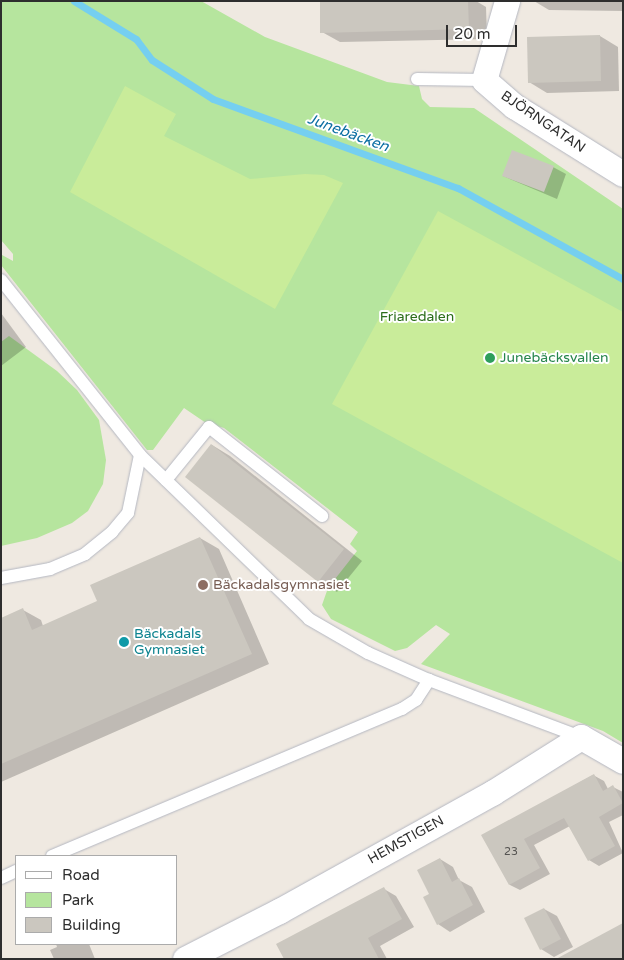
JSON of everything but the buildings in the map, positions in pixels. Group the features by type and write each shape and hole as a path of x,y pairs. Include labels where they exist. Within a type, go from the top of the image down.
{"street":[{"path":"484,80 507,1"},
{"name":"BJÖRNGATAN","path":"484,80 514,106 623,174"},
{"path":"581,737 623,761"},
{"name":"HEMSTIGEN","path":"185,959 280,911 492,793 581,737"}],"lane":[{"path":"417,80 484,80"},
{"path":"1,280 140,455 309,619 368,653 429,680 581,737"},
{"path":"166,480 209,428 322,516"},
{"path":"1,578 50,569 85,554 112,532 128,513 140,455"},
{"path":"54,855 402,709 416,700 429,680"},
{"path":"1,878 15,871"}],"green space":[{"name":"Friaredalen","path":"1,1 201,1 265,37 387,82 419,86 422,99 430,107 474,108 623,209 623,743 603,731 421,664 450,634 436,625 407,648 395,651 331,619 322,605 328,588 357,551 350,544 358,532 224,428 206,423 184,408 153,450 147,450 1,265 2,255 13,261 13,254 1,240"},
{"path":"125,86 176,114 164,136 250,179 305,174 324,175 343,183 275,309 70,192"},
{"name":"Junebäcksvallen","path":"438,211 623,312 623,563 332,404"},
{"path":"9,336 57,371 77,390 99,420 106,460 103,484 88,511 72,523 37,538 1,546 1,342"}],"waterway":[{"name":"Junebäcken","path":"74,1 136,39 152,60 213,99 458,188 623,279"}],"place":[{"name":"Junebäcksvallen","path":"490,358"},
{"name":"Bäckadalsgymnasiet","path":"203,585"},
{"name":"Bäckadals Gymnasiet","path":"124,642"}]}
